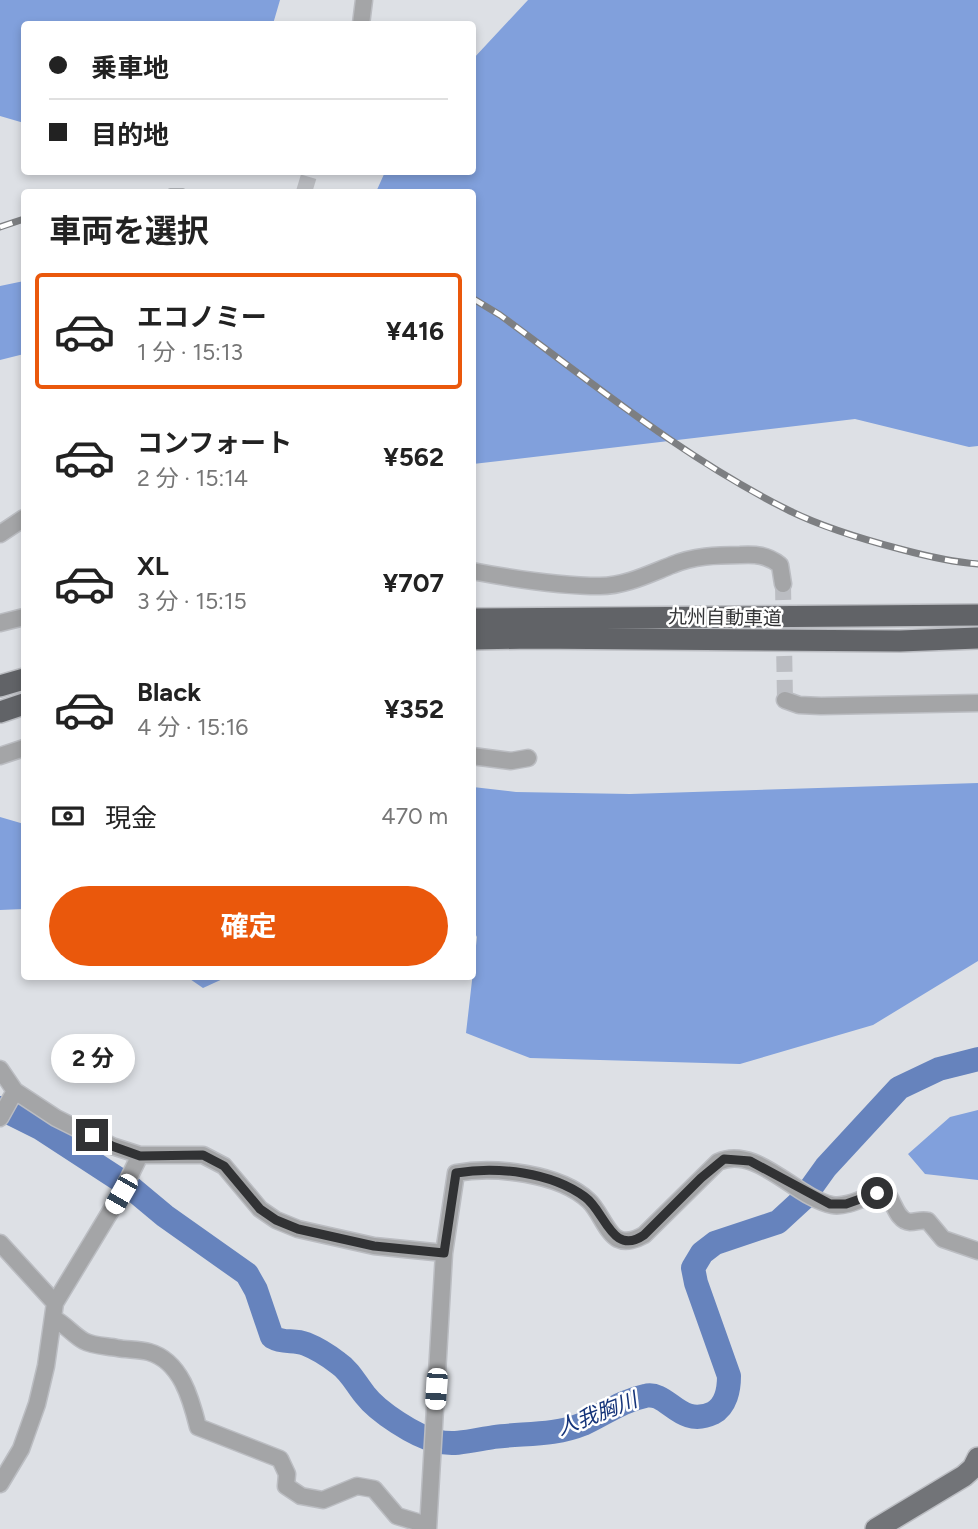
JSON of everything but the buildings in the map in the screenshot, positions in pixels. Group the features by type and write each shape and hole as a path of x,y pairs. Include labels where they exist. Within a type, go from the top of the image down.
{"highway":[{"name":"九州自動車道","path":"476,619 978,615"},
{"name":"九州自動車道","path":"476,639 900,641 978,638"},
{"path":"0,686 21,680"},
{"path":"0,712 21,705"}],"main road":[{"path":"876,1529 943,1490 976,1465"}],"street":[{"path":"361,21 364,0"},
{"path":"0,534 21,520"},
{"path":"476,572 514,579 603,586 652,575 673,564 708,556 756,554 772,558 780,565 783,584"},
{"path":"0,623 21,618"},
{"path":"785,700 799,705 821,706 978,703"},
{"path":"0,756 21,749"},
{"path":"476,757 511,761 528,758"},
{"path":"0,1069 15,1091 56,1118 112,1146 140,1156 203,1155 224,1166 260,1209 276,1220 298,1229 374,1246 444,1253"},
{"path":"0,1118 15,1091"},
{"path":"0,1484 21,1449 37,1404 47,1366 54,1310 140,1156"},
{"path":"0,1243 66,1325 85,1341 131,1351 148,1351 163,1358 178,1374 190,1395 198,1427 280,1459 287,1474 286,1486 300,1496 323,1500 357,1486 374,1489 397,1516 427,1527 444,1253 456,1173 481,1169 559,1182 586,1198 618,1239 637,1240 659,1222 718,1162 732,1158 750,1161 830,1204 846,1204 885,1191 891,1196 903,1219 910,1222 928,1221 943,1239 978,1251"}],"shaded area":[{"path":"0,0 280,0 274,21 21,21 21,122 0,116"},
{"path":"528,0 978,0 978,446 969,447 855,419 476,464 476,189 377,189 384,175 476,175 476,56"},
{"path":"21,282 21,355 0,360 0,286"},
{"path":"978,783 978,961 873,1025 740,1064 530,1058 466,1033 472,980 476,980 476,787 516,792 630,794"},
{"path":"0,817 21,823 21,909 0,910"},
{"path":"191,980 220,980 203,988"},
{"path":"978,1110 978,1180 925,1174 908,1154 950,1117"}],"waterway":[{"name":"人我胸川","path":"0,1108 40,1128 129,1186 165,1216 247,1274 256,1290 272,1337 306,1344 331,1358 346,1370 371,1402 408,1429 436,1441 457,1443 572,1428 628,1401 645,1396 661,1398 691,1416 701,1417 713,1413 726,1397 729,1376 696,1283 693,1268 702,1253 715,1243 778,1222 803,1199 826,1167 899,1088 939,1069 978,1059"}],"tunnel":[{"path":"305,189 309,175"},
{"path":"783,584 785,700"}],"railway":[{"path":"0,227 21,220"},
{"path":"476,300 677,444 790,511 830,528 910,552 978,564"}],"route":[{"path":"92,1135 140,1156 203,1155 224,1166 260,1209 276,1220 298,1229 374,1246 444,1253 456,1173 472,1170 520,1174 559,1182 593,1204 612,1233 618,1239 626,1240 637,1240 644,1235 724,1159 740,1158 750,1161 818,1199 837,1206 877,1193"}]}
